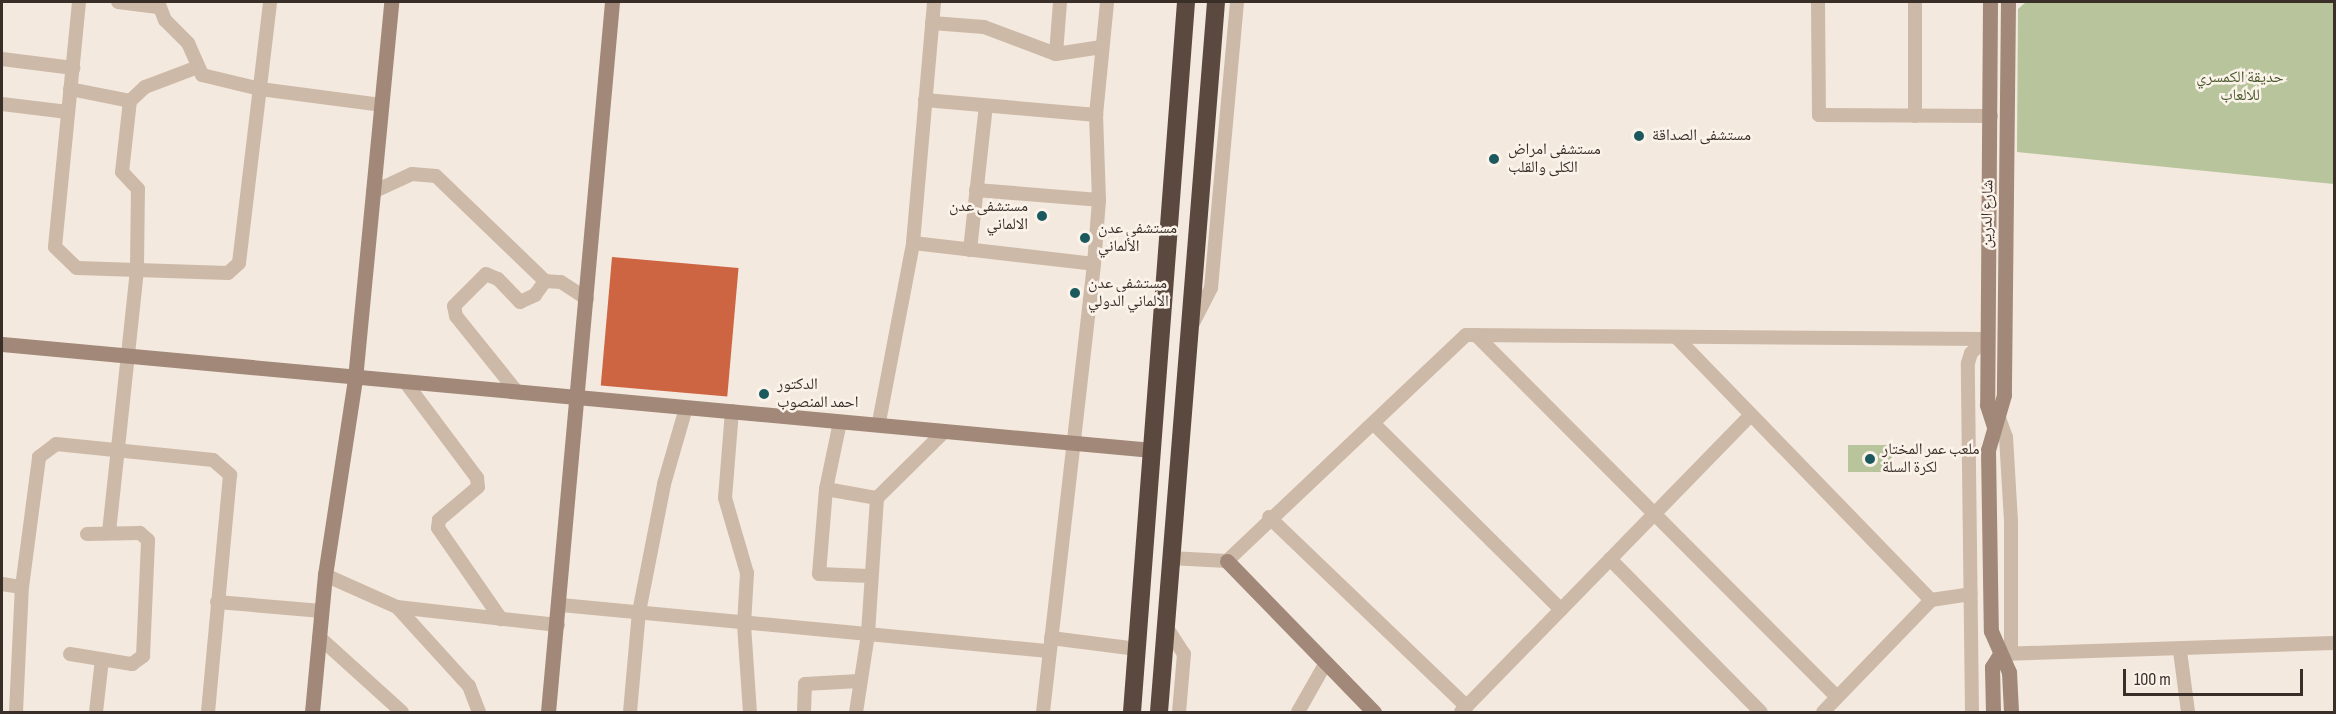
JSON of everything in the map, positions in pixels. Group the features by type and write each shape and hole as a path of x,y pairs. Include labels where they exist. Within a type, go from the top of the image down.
{"highway":[{"path":"1132,712 1186,2"},
{"path":"1159,712 1216,2"}],"street":[{"path":"79,2 55,247 77,268 136,268 228,273 239,263 270,2"},
{"path":"118,2 158,4 188,42 195,68 202,75 260,89 381,105"},
{"path":"312,712 325,575 355,379 391,2"},
{"path":"548,712 561,604 612,2"},
{"path":"879,422 913,243 934,2"},
{"path":"1056,54 1060,2"},
{"path":"1043,712 1070,445 1094,264 1099,201 1096,115 1107,2"},
{"path":"1188,332 1211,288 1237,2"},
{"path":"1818,2 1819,115 2009,116"},
{"path":"1915,2 1915,116"},
{"name":"شارع الدرين","path":"1990,2 1987,405 1997,422"},
{"name":"شارع الدرين","path":"2008,2 2009,116 2003,337 2004,395 1988,450 1991,620 2005,653 2009,672 2011,712"},
{"path":"932,22 984,27 1056,54 1101,47"},
{"path":"2,59 73,68"},
{"path":"109,532 124,358 136,268 138,189 122,172 130,101 145,87 195,68"},
{"path":"70,90 130,101"},
{"path":"925,99 1096,115"},
{"path":"2,104 68,112"},
{"path":"970,250 986,106"},
{"path":"373,192 412,174 436,176 545,281 561,282 587,299"},
{"path":"976,190 1099,201"},
{"path":"913,243 1094,264"},
{"path":"517,392 456,316 454,306 486,274 498,279 520,302 535,295 545,281"},
{"path":"1227,561 1269,517 1375,425 1466,335 1986,339 2003,337"},
{"path":"1476,335 1655,511 1835,694"},
{"path":"1676,337 1750,416 1931,600"},
{"path":"1972,712 1968,363 1971,353 1986,339"},
{"path":"2,344 124,358 355,379 579,397 840,422 879,422 1070,445 1152,450"},
{"path":"406,383 477,478 478,488 439,520 438,528 501,619"},
{"path":"630,712 639,612 664,484 686,408"},
{"path":"732,411 725,498 747,573 744,625 750,712"},
{"path":"1269,517 1464,710 1655,511 1750,416"},
{"path":"840,422 826,489 819,574 869,576"},
{"path":"1993,712 1992,667 2005,653 2011,522 2006,437 1997,422"},
{"path":"1375,425 1561,610"},
{"path":"856,712 868,634 869,576 877,498 945,431"},
{"path":"16,712 22,587 39,457 56,444 115,453 213,460 230,475 208,712"},
{"path":"826,489 877,498"},
{"path":"70,654 132,664 142,656 151,549 140,533 87,534"},
{"path":"1170,558 1227,561 1324,666 1374,712"},
{"path":"1610,559 1761,712"},
{"path":"325,575 397,607 558,625"},
{"path":"2,584 22,587"},
{"path":"1823,712 1835,694 1931,600 1971,594"},
{"path":"217,602 322,611"},
{"path":"561,604 744,625 1137,649"},
{"path":"397,607 469,686 479,712"},
{"path":"1167,628 1184,654 1179,712"},
{"path":"319,637 396,711"},
{"path":"2005,653 2180,651 2334,643"},
{"path":"2180,651 2188,712"},
{"path":"96,712 102,659"},
{"path":"1298,712 1324,666"},
{"path":"804,712 805,684 859,681"}],"green space":[{"name":"حديقة الكمسري للالعاب","path":"2026,2 2334,2 2334,184 2017,152 2018,9"},
{"name":"ملعب عمر المختار لكرة السلة","path":"1848,445 1892,445 1892,472 1848,472"}],"building":[{"path":"612,257 739,268 727,397 601,386"}],"place":[{"name":"مستشفى الصداقة","path":"1639,136"},
{"name":"مستشفى امراض الكلى والقلب","path":"1494,159"},
{"name":"مستشفى عدن الالماني","path":"1042,216"},
{"name":"مستشفى عدن الألماني","path":"1085,238"},
{"name":"مستشفى عدن الالماني الدولي","path":"1075,293"},
{"name":"الدكتور احمد المنصوب","path":"764,394"},
{"name":"ملعب عمر المختار لكرة السلة","path":"1870,459"}]}
